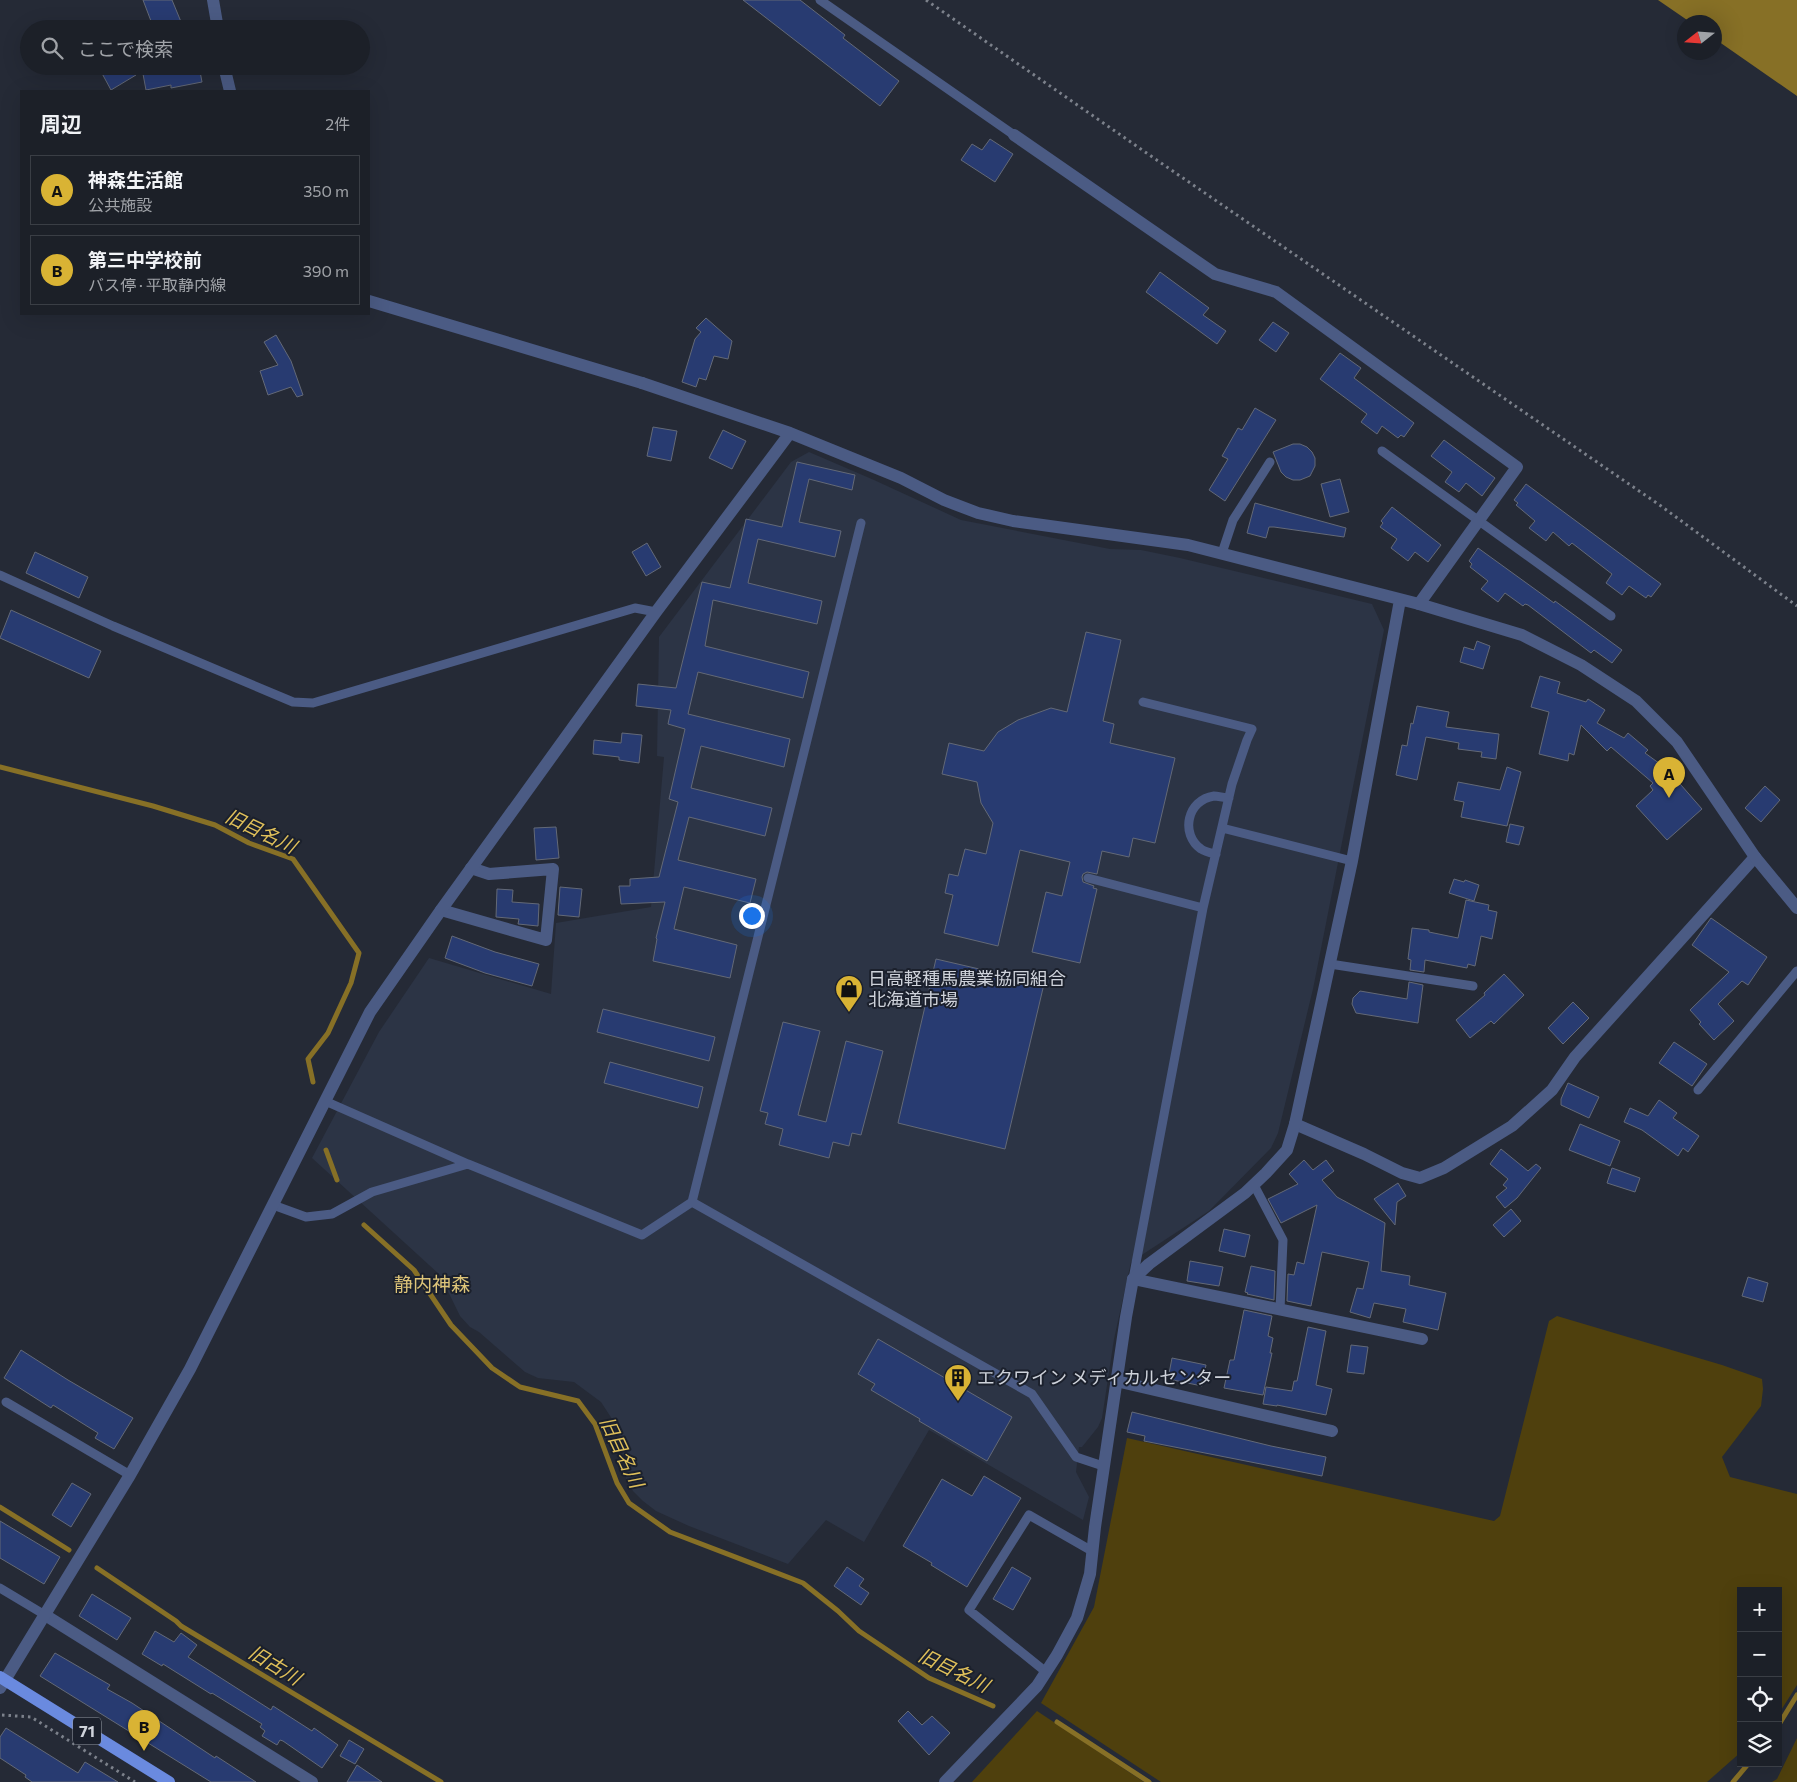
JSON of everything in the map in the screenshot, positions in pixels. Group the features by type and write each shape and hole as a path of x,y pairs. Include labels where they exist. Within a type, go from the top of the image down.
{"main road":[{"name":"71","path":"2,1682 169,1782"}],"street":[{"path":"213,0 216,20"},
{"path":"226,75 230,90"},
{"path":"1014,134 1215,274 1276,292 1517,466 1419,604"},
{"path":"370,301 642,383 790,433 901,478 944,500 978,514 1013,521 1188,544 1419,604 1522,635 1581,665 1636,701 1676,742 1755,857 1797,908"},
{"path":"2,1682 130,1475 190,1369 370,1012 471,868 656,612 790,433"},
{"path":"945,1782 1037,1686 1077,1618 1090,1574 1116,1381 1133,1279 1149,1264 1245,1193 1286,1150 1295,1124 1352,861 1400,600"},
{"path":"1295,1124 1364,1154 1402,1174 1420,1178 1444,1168 1512,1126 1552,1090 1574,1057 1755,857"},
{"path":"441,910 546,940 553,869 489,874 471,868"},
{"path":"1133,1279 1422,1339"},
{"path":"1116,1381 1332,1431"},
{"path":"45,1615 312,1782"}],"lane":[{"path":"820,0 1014,134"},
{"path":"1382,451 1611,616"},
{"path":"1222,553 1233,520 1270,462"},
{"path":"325,1101 468,1164 642,1235 692,1202 861,523"},
{"path":"0,575 112,626 293,702 313,703 635,608 656,612"},
{"path":"1133,1279 1203,908 1229,798 1252,729 1143,702"},
{"path":"1216,854 1202,850 1192,840 1188,826 1189,818 1191,811 1201,800 1214,796 1229,798"},
{"path":"1222,828 1352,861"},
{"path":"1088,878 1203,908"},
{"path":"1330,964 1473,986"},
{"path":"1698,1090 1797,971"},
{"path":"273,1205 306,1217 332,1214 372,1192 468,1164"},
{"path":"1254,1185 1282,1240 1280,1310"},
{"path":"692,1202 1032,1394 1076,1457 1104,1466"},
{"path":"6,1402 130,1475"},
{"path":"1046,1672 968,1610 1028,1515 1092,1552"},
{"path":"0,1588 45,1615"}],"path":[{"path":"926,0 1662,506 1797,606"},
{"path":"2,1715 31,1717 135,1782"}],"shaded area":[{"path":"1658,0 1797,0 1797,96 1722,44 1722,15 1680,15"},
{"name":"日高軽種馬農業協同組合 北海道市場","path":"809,452 961,520 1110,549 1141,550 1372,604 1384,630 1313,989 1278,1133 1271,1148 1209,1211 1131,1262 1114,1339 1102,1418 1098,1427 1082,1447 1079,1447 1076,1472 1089,1497 1083,1520 929,1430 864,1542 826,1520 788,1564 689,1526 656,1511 643,1501 633,1491 626,1479 621,1441 614,1422 601,1402 574,1382 538,1378 525,1372 479,1332 470,1327 460,1316 440,1275 312,1158 379,1032 429,958 551,994 556,923 651,907 664,757 657,756 659,637 791,462"},
{"path":"1557,1316 1722,1365 1762,1379 1761,1406 1722,1457 1730,1477 1797,1494 1797,1685 1782,1709 1782,1587 1737,1587 1737,1756 1707,1782 1161,1782 1041,1703 1094,1607 1127,1438 1494,1521 1500,1516 1549,1321"},
{"path":"1037,1711 1144,1782 972,1782"},
{"path":"1797,1738 1797,1782 1772,1782 1777,1779"}],"building":[{"path":"143,0 172,0 180,20 151,20"},
{"path":"743,0 800,0 845,35 843,38 899,81 880,106"},
{"path":"103,75 136,75 111,90"},
{"path":"143,75 201,75 202,82 171,88 171,85 146,90"},
{"path":"990,139 1013,154 995,182 961,160 972,144 982,150"},
{"path":"1160,272 1209,308 1203,315 1226,331 1217,344 1146,292"},
{"path":"706,318 732,341 728,359 714,356 706,380 699,378 696,387 682,382 695,339 701,332 696,328"},
{"path":"1273,322 1289,333 1276,352 1259,340"},
{"path":"276,335 291,361 303,395 297,397 291,387 268,395 260,371 278,365 264,342"},
{"path":"1340,353 1361,368 1354,378 1414,423 1404,437 1401,435 1398,438 1382,426 1377,434 1361,422 1367,414 1320,379"},
{"path":"1255,408 1276,420 1225,501 1209,490 1228,459 1222,456 1238,428 1242,430"},
{"path":"653,427 677,431 671,461 647,456"},
{"path":"723,430 746,441 732,469 709,458"},
{"path":"1444,440 1495,478 1482,496 1466,483 1459,492 1445,482 1452,472 1431,456"},
{"path":"1293,444 1307,447 1315,458 1315,466 1310,476 1300,480 1293,480 1281,472 1273,452"},
{"path":"797,462 855,475 852,490 809,479 799,522 841,531 835,557 758,539 748,583 822,601 817,624 713,600 705,646 809,672 803,698 698,672 688,714 790,739 784,767 701,746 691,788 772,808 765,836 689,817 678,860 756,879 750,903 684,887 674,929 737,945 730,978 653,961 656,938 665,902 621,904 619,886 630,886 630,879 659,877 678,802 669,799 685,729 668,724 671,710 636,706 638,684 676,688 702,582 730,588 746,519 782,527"},
{"path":"1340,479 1349,512 1330,517 1321,484"},
{"path":"1526,484 1661,584 1651,597 1648,595 1646,598 1629,586 1622,595 1606,583 1612,574 1572,543 1569,546 1553,532 1546,541 1529,528 1535,521 1516,505 1518,503 1514,500"},
{"path":"1255,503 1346,528 1344,537 1274,527 1269,527 1266,538 1247,533"},
{"path":"1392,507 1441,545 1428,562 1415,552 1408,561 1391,548 1397,539 1380,527 1383,523 1381,521"},
{"path":"647,543 661,567 646,576 632,552"},
{"path":"1478,548 1622,650 1612,663 1594,650 1591,653 1528,605 1525,604 1523,606 1505,593 1498,602 1481,589 1488,581 1470,567 1472,564 1469,561"},
{"path":"35,552 88,577 79,598 26,573"},
{"path":"11,610 101,651 89,678 0,638"},
{"path":"1086,632 1121,640 1103,721 1114,724 1110,743 1175,758 1155,843 1133,838 1129,857 1102,851 1097,874 1087,872 1083,874 1083,882 1097,889 1080,963 1032,952 1046,892 1062,896 1070,862 1020,850 998,946 944,933 953,895 945,893 949,874 958,876 965,849 986,854 993,823 981,803 977,782 942,774 949,743 984,751 998,732 1018,720 1051,708 1067,712"},
{"path":"1477,641 1490,646 1483,669 1460,662 1464,647 1474,650"},
{"path":"1540,676 1560,682 1557,693 1586,702 1588,699 1605,710 1597,723 1624,738 1628,733 1648,750 1645,753 1667,769 1702,809 1667,840 1636,806 1653,790 1650,786 1653,783 1611,747 1607,751 1581,725 1574,755 1569,753 1568,761 1539,754 1549,712 1531,707"},
{"path":"1417,706 1449,712 1446,727 1499,734 1496,759 1481,757 1482,752 1458,749 1459,743 1426,737 1417,780 1396,775 1402,745 1407,746 1411,723 1413,724"},
{"path":"622,733 642,735 639,763 619,760 619,757 593,754 594,740 621,743"},
{"path":"1507,767 1521,772 1507,826 1461,817 1464,802 1454,800 1458,782 1500,790"},
{"path":"1765,786 1780,800 1761,822 1745,808"},
{"path":"1510,824 1524,827 1519,845 1506,842"},
{"path":"556,827 559,858 536,860 534,828"},
{"path":"1454,879 1464,882 1465,880 1479,885 1474,901 1449,893"},
{"path":"560,887 582,889 579,917 558,915"},
{"path":"497,889 513,890 512,902 539,904 538,926 518,924 519,919 496,917"},
{"path":"1466,900 1489,905 1488,910 1497,912 1492,939 1481,936 1475,966 1468,964 1467,968 1425,960 1424,972 1410,970 1411,960 1408,959 1412,928 1429,930 1429,932 1458,938"},
{"path":"1711,918 1767,957 1748,985 1742,981 1718,1004 1734,1021 1714,1040 1699,1024 1701,1022 1690,1010 1729,972 1692,945"},
{"path":"452,936 495,952 539,964 532,986 485,973 445,958"},
{"path":"936,959 1044,984 1005,1149 898,1123"},
{"path":"1504,974 1524,995 1494,1024 1491,1021 1470,1038 1456,1020 1485,995 1484,993"},
{"path":"1409,982 1423,985 1418,1023 1356,1013 1352,1004 1353,998 1360,991 1407,999"},
{"path":"1573,1002 1589,1018 1563,1044 1548,1028"},
{"path":"603,1009 715,1037 709,1061 597,1032"},
{"path":"783,1022 820,1031 798,1115 826,1122 846,1041 883,1051 861,1135 852,1133 849,1146 833,1142 829,1158 779,1145 783,1129 765,1124 768,1113 760,1111"},
{"path":"1674,1042 1707,1064 1692,1086 1659,1063"},
{"path":"610,1062 703,1087 698,1108 604,1083"},
{"path":"1568,1083 1599,1097 1589,1118 1561,1105 1561,1099"},
{"path":"1659,1100 1677,1113 1673,1118 1699,1136 1688,1152 1683,1148 1678,1156 1642,1130 1624,1122 1630,1108 1648,1116"},
{"path":"1580,1124 1620,1141 1610,1166 1569,1150"},
{"path":"1501,1149 1528,1171 1536,1164 1541,1168 1517,1198 1505,1208 1496,1197 1507,1188 1503,1185 1508,1179 1490,1164"},
{"path":"1304,1160 1313,1170 1326,1160 1334,1171 1322,1180 1337,1197 1385,1223 1381,1271 1410,1276 1409,1285 1446,1293 1438,1330 1403,1322 1406,1309 1374,1303 1370,1318 1350,1312 1357,1288 1363,1289 1369,1262 1322,1252 1311,1306 1287,1301 1288,1274 1294,1275 1297,1262 1304,1264 1317,1205 1281,1223 1268,1199 1298,1184 1289,1174"},
{"path":"1612,1168 1640,1178 1635,1192 1607,1183"},
{"path":"1398,1183 1406,1196 1397,1202 1395,1225 1374,1199"},
{"path":"1511,1209 1521,1221 1504,1237 1493,1225"},
{"path":"1224,1229 1250,1235 1245,1257 1219,1251"},
{"path":"1190,1261 1223,1267 1219,1286 1187,1281"},
{"path":"1251,1266 1275,1271 1274,1300 1245,1292"},
{"path":"1748,1277 1768,1283 1763,1302 1742,1296"},
{"path":"1244,1310 1272,1316 1268,1336 1273,1338 1270,1353 1272,1353 1263,1395 1224,1388 1230,1360 1234,1360"},
{"path":"1308,1327 1326,1331 1316,1385 1332,1389 1326,1415 1263,1404 1266,1387 1292,1391 1294,1381 1297,1381"},
{"name":"エクワイン メディカルセンター","path":"878,1339 1012,1417 987,1461 871,1390 875,1384 858,1374"},
{"path":"1351,1345 1368,1347 1364,1374 1347,1372"},
{"path":"21,1350 133,1418 114,1449 95,1438 98,1433 53,1405 51,1408 4,1378"},
{"path":"1172,1358 1206,1365 1202,1386 1168,1379"},
{"path":"1132,1412 1271,1446 1326,1457 1322,1476 1144,1441 1145,1436 1127,1432"},
{"path":"984,1476 1021,1498 967,1587 903,1546 942,1479 972,1496"},
{"path":"72,1483 91,1494 71,1527 52,1515"},
{"path":"0,1521 60,1557 44,1584 0,1558"},
{"path":"847,1567 864,1579 859,1586 869,1593 861,1605 834,1586"},
{"path":"1012,1567 1031,1578 1013,1610 993,1599"},
{"path":"92,1594 131,1618 117,1640 79,1616"},
{"path":"155,1631 174,1642 181,1633 197,1645 188,1657 271,1710 273,1706 312,1731 314,1728 338,1745 322,1768 283,1741 280,1740 277,1745 262,1736 265,1731 260,1727 262,1724 163,1664 162,1666 142,1654"},
{"path":"55,1653 110,1685 107,1689 256,1782 211,1782 40,1676"},
{"path":"908,1711 922,1725 932,1716 950,1733 929,1755 898,1721"},
{"path":"6,1728 78,1773 85,1762 118,1782 32,1782 25,1777 26,1775 0,1758 0,1737"},
{"path":"349,1740 364,1749 355,1764 340,1756"},
{"path":"357,1765 382,1782 347,1782"}],"waterway":[{"name":"旧目名川","path":"0,767 153,806 215,825 249,843 293,859 359,953 351,983 328,1033 308,1059 313,1082"},
{"name":"旧目名川","path":"326,1150 337,1180"},
{"name":"旧目名川","path":"364,1225 414,1270 451,1325 492,1368 520,1387 578,1401 595,1424 617,1483 629,1503 670,1532 803,1583 838,1611 859,1631 929,1678 993,1706"},
{"name":"旧古川","path":"0,1507 69,1550"},
{"name":"旧古川","path":"97,1568 181,1626 441,1782"},
{"name":"旧目名川","path":"1780,1722 1797,1695"},
{"name":"旧目名川","path":"1057,1722 1149,1782"},
{"name":"旧目名川","path":"1733,1782 1746,1767"}],"place":[{"name":"神森生活館","path":"1669,798"},
{"name":"日高軽種馬農業協同組合 北海道市場","path":"849,1013"},
{"name":"エクワイン メディカルセンター","path":"958,1402"},
{"name":"第三中学校前","path":"144,1751"}],"district":[{"name":"静内神森","path":"432,1284"}]}
